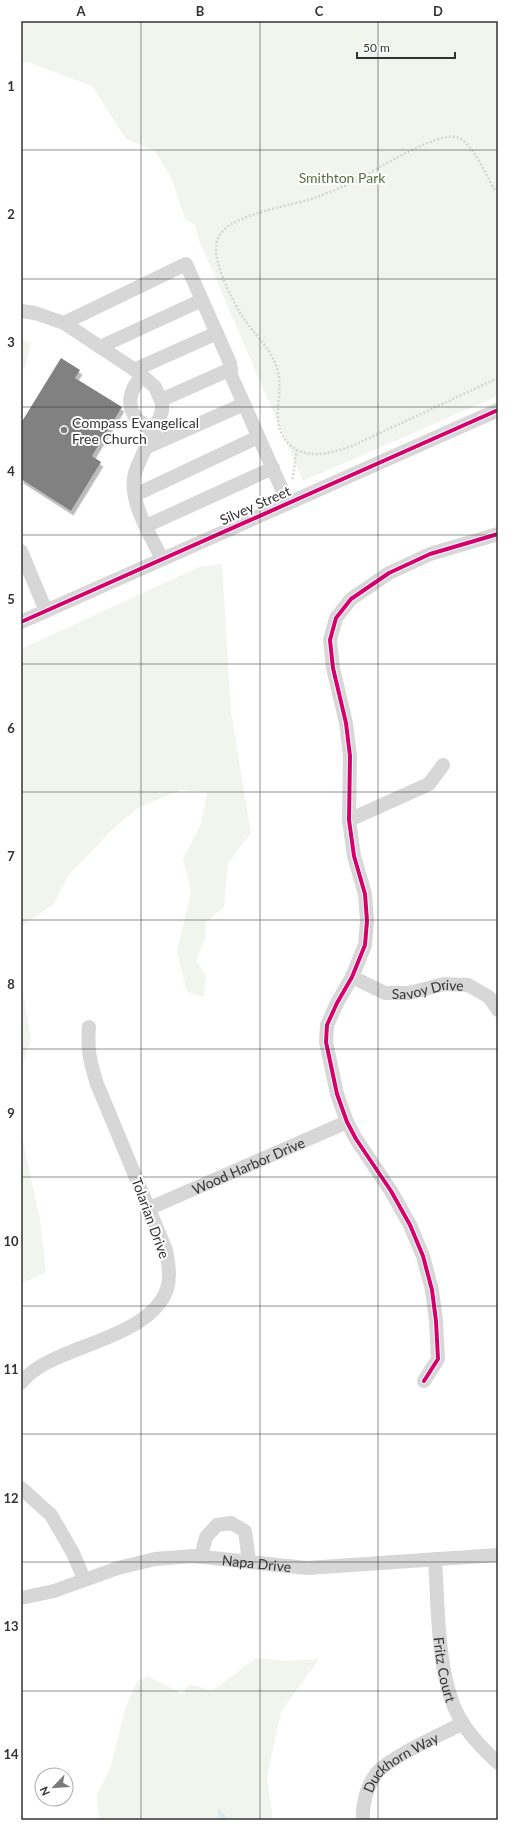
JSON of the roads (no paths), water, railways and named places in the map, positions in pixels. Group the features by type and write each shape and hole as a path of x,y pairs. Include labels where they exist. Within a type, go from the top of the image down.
{"street":[{"path":"64,323 186,264 230,363 231,375 288,503"},
{"path":"100,347 202,300"},
{"path":"21,311 34,313 64,323 138,373 155,387 161,400 162,411 135,474 134,496 146,526 162,559"},
{"path":"155,430 141,424 136,418 131,404 132,389 138,373 217,333"},
{"path":"161,400 231,369"},
{"path":"147,447 244,404"},
{"name":"Silvey Street","path":"21,622 498,410"},
{"path":"134,496 258,437"},
{"path":"146,526 272,468"},
{"path":"424,1381 438,1359 436,1321 432,1290 423,1256 406,1218 391,1191 356,1139 347,1122 337,1094 326,1042 327,1024 352,977 365,945 368,921 365,894 354,856 349,820 350,756 346,723 333,668 330,640 336,618 351,599 389,573 430,554 498,534"},
{"path":"21,551 46,611"},
{"path":"349,820 429,784 443,765"},
{"name":"Savoy Drive","path":"352,977 385,993 409,993 444,984 468,985 489,997 498,1010"},
{"name":"Tolarian Drive","path":"21,1383 31,1372 48,1361 144,1319 159,1304 167,1289 169,1268 166,1250 91,1066 88,1046 89,1027"},
{"name":"Wood Harbor Drive","path":"150,1208 347,1122"},
{"path":"21,1488 51,1515 73,1553 84,1579"},
{"path":"201,1557 206,1537 217,1525 231,1522 246,1531 249,1561"},
{"name":"Napa Drive","path":"21,1598 54,1591 118,1568 155,1559 201,1557 307,1568 498,1555"},
{"name":"Fritz Court","path":"435,1559 445,1674 450,1697 456,1712 463,1723 479,1745 498,1763"},
{"name":"Duckhorn Way","path":"363,1820 366,1793 376,1773 388,1762 463,1723"}],"place":[{"name":"Compass Evangelical Free Church","path":"64,430"}],"park label":[{"name":"Smithton Park","path":"342,177"}]}
